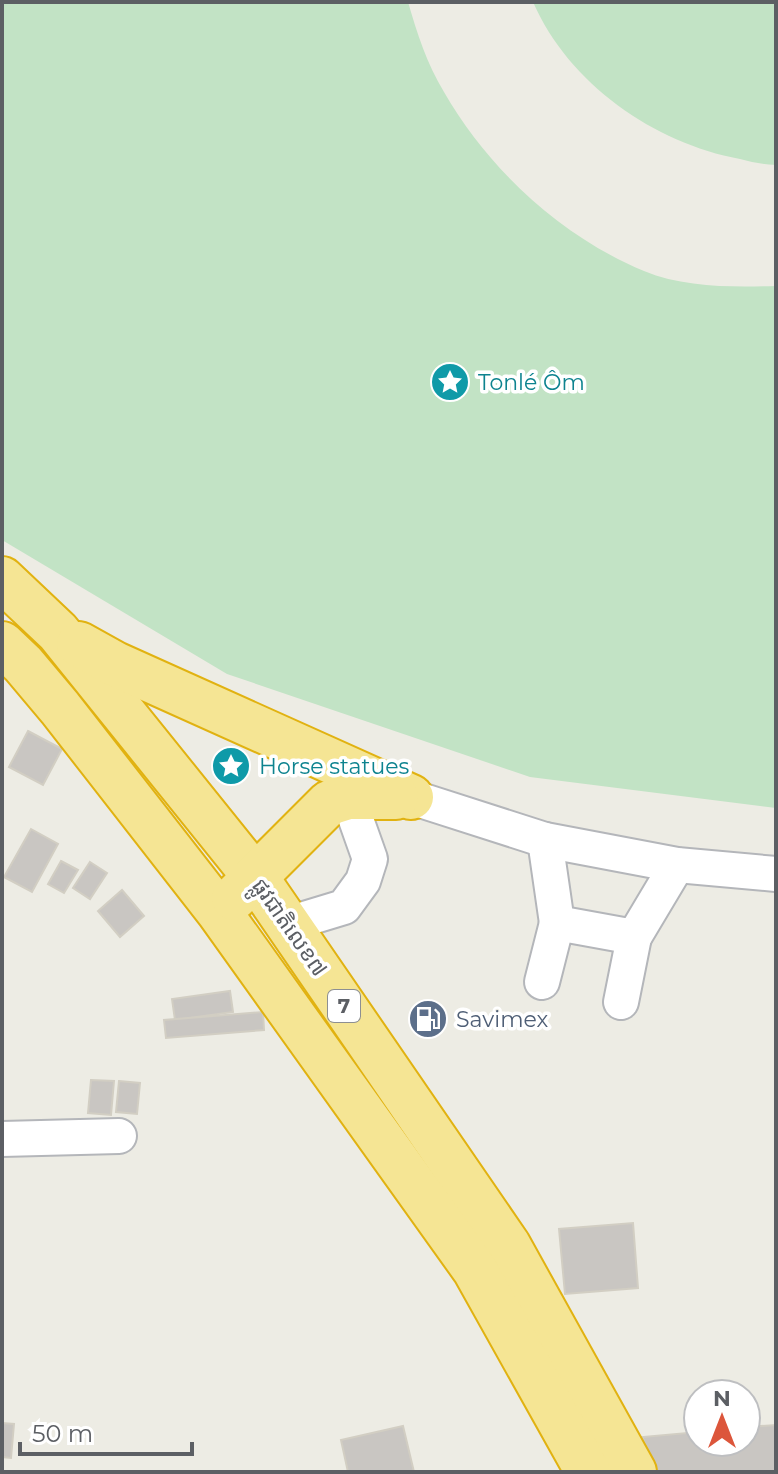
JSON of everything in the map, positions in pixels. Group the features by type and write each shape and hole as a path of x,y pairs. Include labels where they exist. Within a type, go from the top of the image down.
{"highway":[{"name":"ផ្លូវជាតិលេខ៧","path":"2,579 58,632 256,878 288,924 491,1258 634,1472"},
{"path":"58,632 115,664 411,797"},
{"name":"ផ្លូវជាតិលេខ៧","path":"2,644 60,708 491,1258 588,1472"},
{"path":"219,912 329,803 348,797 411,797"}],"street":[{"path":"288,924 344,907 363,881 370,859 348,797"},
{"path":"411,797 545,840 677,865 776,874"},
{"path":"542,982 557,923 545,840"},
{"path":"621,1002 634,937 677,865"},
{"path":"557,923 634,937"},
{"path":"2,1139 119,1136"}],"green space":[{"path":"2,2 408,2 432,70 462,120 505,174 556,220 614,257 660,277 709,285 776,286 776,808 530,777 227,674 2,540"},
{"path":"533,2 776,2 776,165 708,151 646,124 618,105 568,59"}],"building":[{"path":"28,731 62,749 43,785 9,767"},
{"path":"31,829 58,844 32,892 4,877"},
{"path":"61,861 78,870 64,893 48,884"},
{"path":"90,862 107,873 90,899 73,888"},
{"path":"122,890 144,916 120,937 98,911"},
{"path":"230,991 233,1012 175,1020 172,999"},
{"path":"263,1012 264,1030 166,1038 164,1020"},
{"path":"91,1080 114,1081 111,1115 88,1113"},
{"path":"119,1081 140,1083 137,1114 116,1112"},
{"path":"633,1223 638,1288 565,1294 559,1229"},
{"path":"2,1423 14,1424 11,1458 2,1457"},
{"path":"776,1425 776,1472 658,1472 642,1437 682,1433 682,1458 762,1458 762,1426"},
{"path":"403,1426 414,1472 348,1472 341,1440"}],"place":[{"name":"Tonlé Ôm","path":"450,382"},
{"name":"Horse statues","path":"231,766"},
{"name":"Savimex","path":"428,1019"}]}
